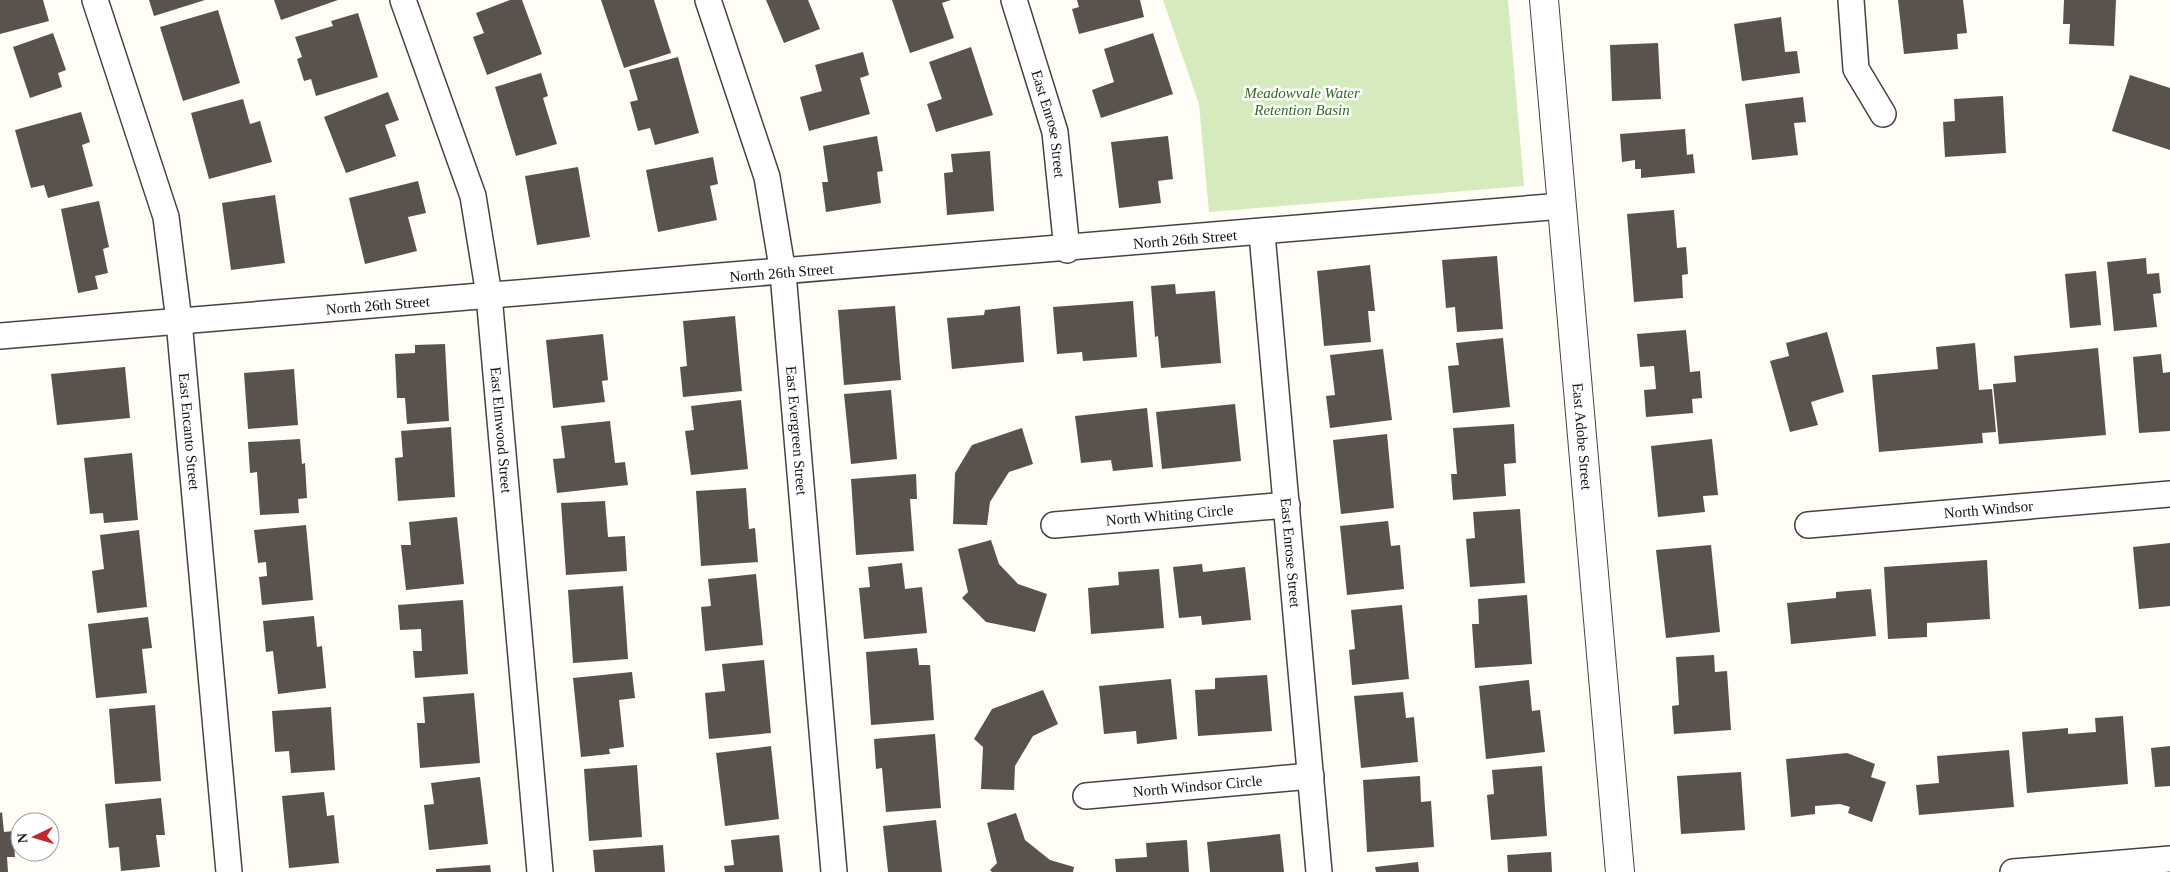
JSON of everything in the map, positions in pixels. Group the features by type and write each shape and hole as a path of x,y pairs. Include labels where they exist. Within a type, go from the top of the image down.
{"street":[{"name":"East Encanto Street","path":"95,0 166,217 179,321 229,872"},
{"name":"East Elmwood Street","path":"403,0 473,196 489,295 540,872"},
{"name":"East Evergreen Street","path":"708,0 766,177 782,273 834,872"},
{"name":"East Enrose Street","path":"1014,0 1055,132 1067,250"},
{"name":"East Adobe Street","path":"1544,0 1620,872"},
{"path":"1851,0 1856,69 1882,114"},
{"name":"North 26th Street","path":"0,336 1262,234 1562,206"},
{"name":"East Enrose Street","path":"1262,234 1319,872"},
{"name":"North Windsor","path":"1808,525 2170,494"},
{"name":"North Whiting Circle","path":"1054,525 1286,505"},
{"name":"North Windsor Circle","path":"1086,796 1311,776"},
{"path":"2013,872 2170,859"}],"green space":[{"name":"Meadowvale Water Retention Basin","path":"1163,0 1508,0 1524,186 1209,212 1199,104"}],"building":[{"path":"0,0 43,0 49,21 0,34"},
{"path":"149,0 205,0 154,16"},
{"path":"274,0 338,0 281,20"},
{"path":"510,0 522,0 542,54 487,75 473,37 484,33 476,13"},
{"path":"601,0 654,0 671,53 624,68"},
{"path":"766,0 808,0 820,29 784,43"},
{"path":"892,0 951,0 942,3 954,38 910,53"},
{"path":"1077,0 1140,0 1144,17 1079,34 1072,9 1079,7"},
{"path":"1898,0 1963,0 1967,33 1957,34 1958,49 1904,54"},
{"path":"2064,0 2116,0 2114,46 2069,44 2070,24 2063,24"},
{"path":"218,10 240,83 183,101 160,27"},
{"path":"358,13 378,77 316,96 311,79 304,81 297,59 302,57 295,37 333,26 331,21"},
{"path":"1781,17 1785,52 1797,51 1800,73 1742,81 1734,24"},
{"path":"53,33 66,70 58,73 62,87 30,98 13,47"},
{"path":"1153,33 1173,94 1101,118 1092,90 1114,82 1104,49"},
{"path":"1658,43 1661,99 1612,101 1610,45"},
{"path":"971,47 993,115 936,132 927,104 942,99 929,62"},
{"path":"863,52 869,75 860,78 870,114 809,131 800,97 822,91 815,65"},
{"path":"678,57 699,133 655,145 650,128 638,131 630,102 638,100 629,70"},
{"path":"541,73 548,96 543,98 557,144 516,156 495,87"},
{"path":"2130,75 2170,88 2170,150 2112,131"},
{"path":"388,92 399,120 385,125 396,156 346,173 324,117"},
{"path":"2003,96 2006,153 1945,157 1943,122 1955,121 1954,99"},
{"path":"1803,97 1806,122 1794,123 1798,155 1752,160 1745,104"},
{"path":"243,99 250,124 260,121 272,162 209,179 191,113"},
{"path":"81,112 90,142 82,145 93,186 48,198 44,185 31,188 15,130"},
{"path":"1685,129 1687,155 1693,154 1695,173 1641,178 1641,169 1635,169 1635,160 1622,162 1620,134"},
{"path":"877,136 883,171 877,172 881,203 826,212 822,182 828,182 823,146"},
{"path":"1168,136 1173,179 1158,181 1161,203 1119,208 1111,142"},
{"path":"990,151 994,211 947,215 944,173 953,172 951,154"},
{"path":"713,157 718,184 710,186 717,220 658,232 646,170"},
{"path":"578,167 590,237 537,245 525,176"},
{"path":"418,181 426,213 408,217 417,251 365,264 349,198"},
{"path":"275,195 285,263 231,270 222,203"},
{"path":"99,201 109,247 103,249 108,273 95,276 98,289 78,293 61,209"},
{"path":"1674,210 1677,248 1686,247 1688,274 1682,275 1683,298 1634,302 1627,214"},
{"path":"1497,256 1503,329 1457,332 1455,307 1446,308 1442,260"},
{"path":"2146,258 2147,274 2159,273 2161,293 2153,294 2157,327 2114,331 2107,262"},
{"path":"1370,265 1375,311 1368,311 1371,342 1324,346 1317,271"},
{"path":"2096,271 2101,325 2070,328 2065,274"},
{"path":"1175,284 1176,294 1215,291 1221,363 1161,368 1158,336 1155,337 1151,286"},
{"path":"1133,301 1137,357 1083,361 1082,352 1057,354 1053,307"},
{"path":"895,306 901,380 844,385 838,310"},
{"path":"1020,306 1024,362 952,369 947,318 984,315 985,310"},
{"path":"735,316 742,391 683,397 680,367 687,366 683,321"},
{"path":"1686,330 1690,372 1700,371 1702,398 1692,399 1693,413 1646,417 1644,390 1656,389 1654,366 1640,367 1637,334"},
{"path":"1827,332 1844,392 1811,402 1818,425 1790,432 1770,361 1789,356 1786,343"},
{"path":"603,334 608,380 602,381 605,402 553,408 546,340"},
{"path":"1503,338 1510,407 1453,413 1448,366 1459,365 1456,343"},
{"path":"1975,343 1979,390 1992,389 1996,432 1982,433 1983,443 1879,452 1872,375 1938,369 1936,347"},
{"path":"445,344 449,421 407,424 405,398 397,398 395,354 415,353 415,345"},
{"path":"2098,348 2106,435 1999,444 1993,384 2016,382 2014,356"},
{"path":"1383,349 1392,420 1330,428 1326,396 1335,395 1330,355"},
{"path":"2161,354 2163,373 2170,372 2170,431 2139,433 2133,357"},
{"path":"125,367 130,418 57,425 51,374"},
{"path":"294,369 298,425 248,429 244,373"},
{"path":"891,390 897,459 851,464 844,394"},
{"path":"741,400 748,469 691,475 685,431 694,430 691,406"},
{"path":"1235,404 1241,461 1162,469 1156,412"},
{"path":"1147,408 1153,467 1113,471 1111,460 1081,463 1075,416"},
{"path":"610,421 615,463 625,462 628,485 557,493 553,459 565,458 561,426"},
{"path":"1514,424 1516,463 1504,464 1506,496 1453,500 1451,474 1457,474 1453,428"},
{"path":"451,427 455,497 398,501 395,458 403,457 401,431"},
{"path":"1022,428 1033,464 1009,472 990,502 987,525 953,524 955,473 972,445"},
{"path":"1387,434 1394,508 1341,514 1333,440"},
{"path":"300,439 302,464 305,463 307,498 298,499 299,513 260,515 257,472 250,473 248,442"},
{"path":"1712,439 1718,495 1703,496 1705,512 1658,517 1651,446"},
{"path":"132,453 138,520 104,523 103,513 90,514 84,458"},
{"path":"916,474 917,499 910,499 914,551 856,555 851,479"},
{"path":"746,488 749,529 755,528 758,562 701,566 696,491"},
{"path":"605,501 608,537 625,536 627,571 566,575 561,503"},
{"path":"1520,509 1525,583 1470,587 1466,539 1475,538 1473,512"},
{"path":"457,517 464,584 406,590 401,545 411,545 409,522"},
{"path":"1388,521 1391,546 1400,545 1404,589 1347,595 1340,526"},
{"path":"306,525 313,600 262,605 259,577 267,576 266,562 258,563 254,530"},
{"path":"139,530 147,607 97,613 92,571 104,569 100,535"},
{"path":"991,540 999,564 1018,584 1047,594 1035,632 986,622 962,598 968,592 958,549"},
{"path":"2170,543 2170,606 2139,609 2133,547"},
{"path":"1711,545 1720,632 1666,638 1656,550"},
{"path":"1987,560 1990,619 1927,623 1927,637 1888,639 1884,567"},
{"path":"902,563 905,589 922,587 927,633 864,639 859,588 870,587 868,567"},
{"path":"1202,564 1203,572 1245,567 1251,620 1202,625 1201,616 1179,618 1173,567"},
{"path":"1159,569 1164,628 1091,634 1088,588 1119,585 1118,572"},
{"path":"756,574 763,645 705,651 701,607 711,606 708,579"},
{"path":"623,586 628,659 573,663 568,590"},
{"path":"1871,589 1876,636 1791,644 1787,603 1836,598 1836,592"},
{"path":"1527,595 1532,664 1475,668 1472,624 1479,624 1478,599"},
{"path":"463,600 468,674 415,678 413,651 422,651 421,629 400,630 398,605"},
{"path":"1402,605 1409,679 1352,685 1349,650 1355,649 1351,610"},
{"path":"314,616 317,647 322,646 326,688 278,694 273,651 266,652 263,621"},
{"path":"148,617 152,648 142,649 147,693 96,698 88,624"},
{"path":"917,648 919,665 930,665 934,720 871,725 866,652"},
{"path":"1714,655 1715,672 1727,671 1731,730 1674,734 1672,706 1679,705 1676,657"},
{"path":"764,660 771,733 709,739 705,693 725,691 722,664"},
{"path":"632,672 635,698 619,700 624,747 609,749 610,754 581,757 573,678"},
{"path":"1267,675 1272,731 1198,736 1195,690 1215,689 1215,678"},
{"path":"1171,679 1177,739 1137,744 1136,731 1104,734 1099,686"},
{"path":"1529,680 1532,711 1540,710 1545,752 1486,759 1479,686"},
{"path":"1043,690 1058,724 1033,736 1015,766 1014,790 981,789 983,747 974,739 992,709"},
{"path":"1403,692 1406,718 1414,717 1418,762 1361,768 1354,696"},
{"path":"474,693 480,763 420,768 417,723 425,723 423,697"},
{"path":"155,705 161,781 115,784 109,709"},
{"path":"331,707 335,770 291,773 289,751 275,752 272,711"},
{"path":"2123,716 2128,784 2027,793 2022,732 2068,728 2068,734 2096,732 2095,718"},
{"path":"935,734 941,808 886,812 882,768 876,769 874,739"},
{"path":"771,746 779,819 725,826 716,753"},
{"path":"2170,746 2170,786 2155,787 2151,748"},
{"path":"2009,750 2014,807 1919,815 1916,785 1939,783 1937,756"},
{"path":"1847,753 1875,764 1871,777 1886,782 1872,822 1848,813 1850,807 1840,804 1815,806 1815,814 1791,817 1786,759"},
{"path":"637,765 642,837 589,841 584,769"},
{"path":"1542,766 1547,836 1491,840 1487,795 1494,794 1492,770"},
{"path":"1741,772 1745,830 1681,834 1677,776"},
{"path":"1420,776 1421,802 1431,801 1434,847 1367,852 1363,780"},
{"path":"480,777 488,844 429,850 424,805 434,804 431,783"},
{"path":"324,792 327,816 334,815 339,863 289,868 282,796"},
{"path":"161,798 165,835 156,835 160,867 121,871 119,847 109,848 105,804"},
{"path":"2,812 4,832 10,831 10,857 7,857 8,872 0,872 0,813"},
{"path":"1016,813 1025,840 1050,860 1074,867 1073,872 992,872 990,870 997,863 987,823"},
{"path":"936,820 942,872 888,872 883,826"},
{"path":"1280,834 1284,872 1210,872 1207,842"},
{"path":"779,835 783,872 725,872 724,866 734,865 731,840"},
{"path":"1187,840 1189,872 1116,872 1115,859 1147,857 1146,843"},
{"path":"663,845 665,872 595,872 593,850"},
{"path":"1551,852 1552,872 1508,872 1507,855"},
{"path":"1418,862 1419,872 1376,872 1375,867"},
{"path":"490,865 491,872 436,872 436,869"}]}
